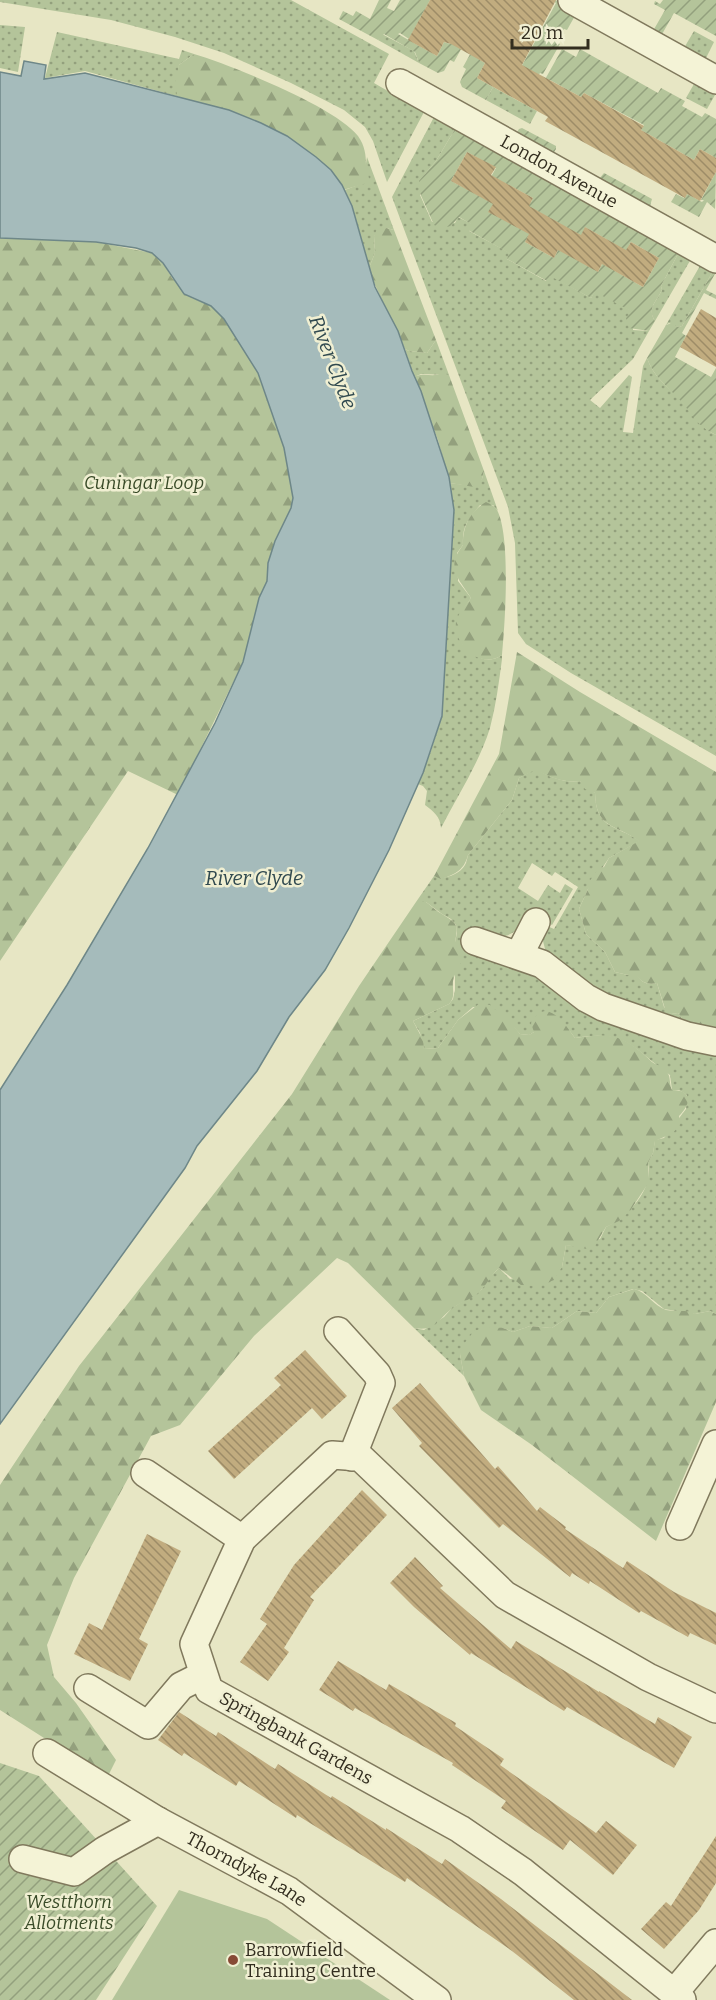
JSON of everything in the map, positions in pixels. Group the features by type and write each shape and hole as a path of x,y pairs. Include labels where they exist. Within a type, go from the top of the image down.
{"street":[{"path":"572,0 716,80"},
{"name":"London Avenue","path":"400,83 716,259"},
{"path":"519,956 536,922"},
{"path":"475,941 552,970 586,998 603,1007 687,1036 716,1042"},
{"path":"338,1331 377,1374 381,1383 352,1457 360,1457 506,1595 648,1677 716,1709"},
{"path":"680,1526 716,1444"},
{"name":"Springbank Gardens","path":"352,1457 332,1455 243,1539 194,1644 208,1690 459,1828 523,1872 678,1997"},
{"path":"145,1473 243,1539"},
{"path":"88,1688 148,1725 181,1686 203,1674"},
{"name":"Thorndyke Lane","path":"47,1753 158,1821 289,1891 437,2000"},
{"path":"23,1859 74,1872 105,1850 158,1821"},
{"path":"678,1997 716,1943"}],"green space":[{"path":"0,0 291,0 389,54 374,83 424,112 387,182 373,141 365,127 344,110 291,83 224,53 175,37 111,20 0,2"},
{"path":"379,0 391,0 387,8 394,11 400,0 430,0 409,39 398,34 437,56 444,42 450,44 461,26 488,0 454,62 450,60 444,71 438,73 419,63 415,52 384,34 378,40 339,19 343,11 353,16 356,11 370,19"},
{"path":"500,0 480,60 485,63 477,78 493,87 486,100 462,87 460,82 466,69 463,67"},
{"path":"551,0 565,4 576,14 567,30 564,29 556,42 560,44 543,74 540,73 536,79 543,83 562,49 576,57 580,49 658,93 661,88 685,101 682,106 702,117 705,113 716,119 716,158 700,149 694,160 641,130 644,125 584,93 581,97 550,80 527,106 507,93 556,3"},
{"path":"663,0 716,0 716,36 674,13 661,36 653,31 665,10 654,4 655,1 660,4"},
{"path":"0,25 25,27 18,72 0,68"},
{"path":"694,31 714,42 705,60 684,48"},
{"path":"57,32 179,59 182,50 194,54 179,65 177,90 180,97 85,71 45,78"},
{"path":"382,34 414,51 419,63 378,40"},
{"path":"194,54 282,88 328,112 346,125 358,136 364,147 369,177 367,183 343,190 192,108 177,95 175,83 179,65"},
{"path":"694,84 715,95 707,109 686,98"},
{"path":"493,87 537,111 530,124 486,100"},
{"path":"434,117 455,129 436,161 425,174 420,187 420,195 432,222 455,223 458,217 472,224 469,231 510,253 507,259 546,281 550,275 591,298 595,291 632,311 633,330 649,331 633,359 590,400 600,408 629,375 632,377 623,432 633,433 643,366 647,358 660,380 700,423 716,435 716,756 571,673 526,644 518,633 515,543 508,507 392,197"},
{"path":"522,128 556,146 553,154 516,134"},
{"path":"455,129 679,252 653,305 652,312 655,321 649,331 629,328 626,318 631,311 595,292 591,298 550,276 547,281 507,259 509,253 468,230 471,224 459,217 451,226 441,228 434,225 419,191 419,181 436,161","holes":["467,152 496,168 480,196 451,181","505,183 533,198 531,202 489,212","541,214 569,229 554,258 525,242","585,227 613,243 598,272","631,242 659,258 643,287 615,271"]},
{"path":"367,157 394,230 386,228 374,236 375,253 369,268 352,206 345,190 363,183"},
{"path":"716,172 715,209 707,202 699,217 671,202 676,194 684,198 687,194 702,202"},
{"path":"604,173 652,199 650,206 648,208 599,179"},
{"path":"382,227 394,230 436,340 427,353 405,349 370,274 369,268 375,253 374,236 377,229"},
{"name":"Cuningar Loop","path":"0,238 96,242 152,253 192,298 211,306 224,319 258,373 284,448 293,498 268,563 267,581 259,598 243,662 178,795 128,771 0,961"},
{"path":"679,252 691,259 655,321 652,312 653,305"},
{"path":"701,264 713,271 682,326 677,327 669,323 666,325"},
{"path":"713,271 716,272 706,290 716,295 716,299 704,293 682,333 686,336 675,357 711,377 716,368 716,435 695,419 656,375 647,358 666,325 672,323 677,327 682,326"},
{"path":"436,340 449,375 421,374 414,377 405,349 427,353"},
{"path":"442,373 449,375 484,471 482,479 474,487 450,483 438,440 414,377"},
{"path":"484,471 498,511 493,505 480,505 467,524 463,545 457,553 458,581 471,598 464,608 461,642 479,658 490,659 502,655 502,659 490,728 474,766 441,828 438,817 425,805 427,791 418,784 442,716 454,510 450,483 464,485 482,479"},
{"path":"486,502 496,509 501,522 506,559 502,655 494,659 477,657 470,653 464,647 456,631 456,622 460,612 471,598 458,579 454,567 455,560 463,545 468,520"},
{"path":"517,652 716,772 716,1035 684,1021 678,1013 666,1012 657,983 643,982 636,975 615,972 605,952 586,934 579,909 589,882 598,869 604,867 609,858 639,841 603,819 596,805 595,793 585,789 580,781 562,780 535,770 519,778 512,800 468,855 462,868 441,879 434,876 499,754"},
{"path":"535,769 557,779 580,781 595,793 596,805 603,820 640,841 609,858 588,889 579,909 586,934 605,952 615,972 637,975 643,982 657,983 664,1007 671,1014 678,1013 684,1021 610,1001 546,953 542,937 545,925 554,929 578,887 555,872 552,876 532,863 518,888 538,901 548,885 560,893 565,884 573,889 552,925 531,913 514,932 508,935 494,936 477,928 468,951 525,966 716,1050 716,1314 710,1311 695,1314 664,1309 642,1291 633,1289 609,1297 596,1313 577,1311 552,1328 530,1326 513,1332 503,1328 460,1354 464,1376 414,1328 424,1330 444,1317 452,1308 481,1290 499,1268 510,1279 562,1267 566,1245 576,1246 600,1239 606,1227 623,1216 638,1201 647,1183 648,1163 653,1153 655,1140 664,1138 686,1109 687,1095 679,1090 672,1090 670,1075 628,1043 606,1036 575,1038 569,1030 520,1034 501,1013 491,1009 473,1007 458,1020 438,1048 424,1049 420,1033 413,1021 449,1004 453,999 457,933 456,925 451,919 426,902 416,902 434,876 447,877 462,869 468,855 512,800 519,778"},
{"path":"416,902 426,902 455,924 457,931 455,942 463,957 453,981 453,996 449,1004 413,1021 423,1040 424,1049 438,1048 458,1020 480,1003 503,1012 520,1034 529,1035 534,1032 531,1023 537,1015 549,1012 561,1020 575,1038 609,1036 634,1046 665,1070 672,1090 684,1092 688,1102 679,1116 680,1124 673,1133 655,1141 648,1163 649,1182 630,1211 619,1221 606,1227 594,1247 587,1249 566,1245 562,1267 554,1280 539,1286 521,1285 499,1268 478,1293 453,1308 432,1326 422,1329 414,1328 348,1263 337,1258 254,1336 180,1425 151,1436 74,1578 47,1645 54,1677 76,1703 116,1760 107,1778 0,1710 0,1485 79,1366 292,1094 359,986"},
{"path":"634,1289 666,1310 695,1314 710,1311 716,1314 716,1402 656,1541 532,1445 481,1410 464,1376 460,1354 463,1345 474,1331 487,1327 503,1328 513,1332 530,1326 552,1328 577,1311 596,1313 609,1297"},
{"name":"Westthorn Allotments","path":"0,1763 39,1776 157,1906 96,2000 0,2000"},
{"name":"Barrowfield Training Centre","path":"179,1890 267,1919 390,2000 112,2000"}],"water":[{"name":"River Clyde","path":"24,61 46,65 44,79 85,73 229,110 287,136 331,170 342,185 352,206 375,287 398,331 421,391 449,477 454,510 442,716 423,773 389,850 325,970 289,1017 257,1071 197,1146 185,1168 0,1424 0,1090 67,985 148,848 215,723 243,662 259,598 267,581 268,563 293,498 284,448 258,373 224,319 211,306 184,294 163,263 152,253 136,248 96,242 0,238 0,72 21,76"}],"building":[{"path":"430,0 556,0 522,65 581,97 584,93 644,126 641,130 694,160 700,149 716,158 716,172 700,201 687,194 685,198 545,121 548,117 477,78 485,63 451,44 444,42 437,56 408,40"},
{"path":"467,152 496,167 491,175 533,198 529,206 581,235 585,227 626,250 631,242 659,258 643,287 602,264 598,272 558,250 554,258 525,242 529,234 488,212 493,204 451,181"},
{"path":"701,309 716,318 716,367 680,347"},
{"path":"305,1350 347,1396 322,1419 312,1408 234,1479 208,1451 281,1385 274,1378"},
{"path":"420,1383 495,1469 498,1466 537,1511 540,1507 566,1527 565,1529 623,1568 627,1561 674,1592 716,1613 716,1645 690,1633 688,1637 641,1611 639,1613 590,1581 589,1584 572,1573 570,1577 503,1524 499,1528 419,1446 422,1443 392,1408"},
{"path":"362,1490 387,1515 310,1597 314,1600 284,1648 289,1652 268,1681 240,1662 267,1624 260,1619 294,1565"},
{"path":"147,1534 181,1551 139,1639 148,1644 130,1681 74,1654 89,1623 102,1630"},
{"path":"415,1557 443,1586 440,1588 511,1649 516,1641 655,1724 658,1717 692,1737 674,1768 567,1707 564,1711 471,1653 470,1655 390,1583"},
{"path":"338,1661 386,1690 389,1684 456,1723 455,1726 504,1759 500,1765 596,1833 606,1821 637,1845 613,1875 570,1840 563,1850 501,1808 506,1801 452,1765 453,1763 355,1708 353,1711 319,1690"},
{"path":"179,1712 216,1736 218,1732 275,1769 278,1764 442,1864 445,1859 632,2000 574,2000 512,1951 407,1878 405,1882 297,1815 296,1818 239,1781 236,1786 184,1753 182,1756 158,1740"},
{"path":"716,1836 716,1883 699,1910 664,1949 641,1929 666,1902 671,1906"}],"place":[{"name":"Barrowfield Training Centre","path":"233,1960"}]}
